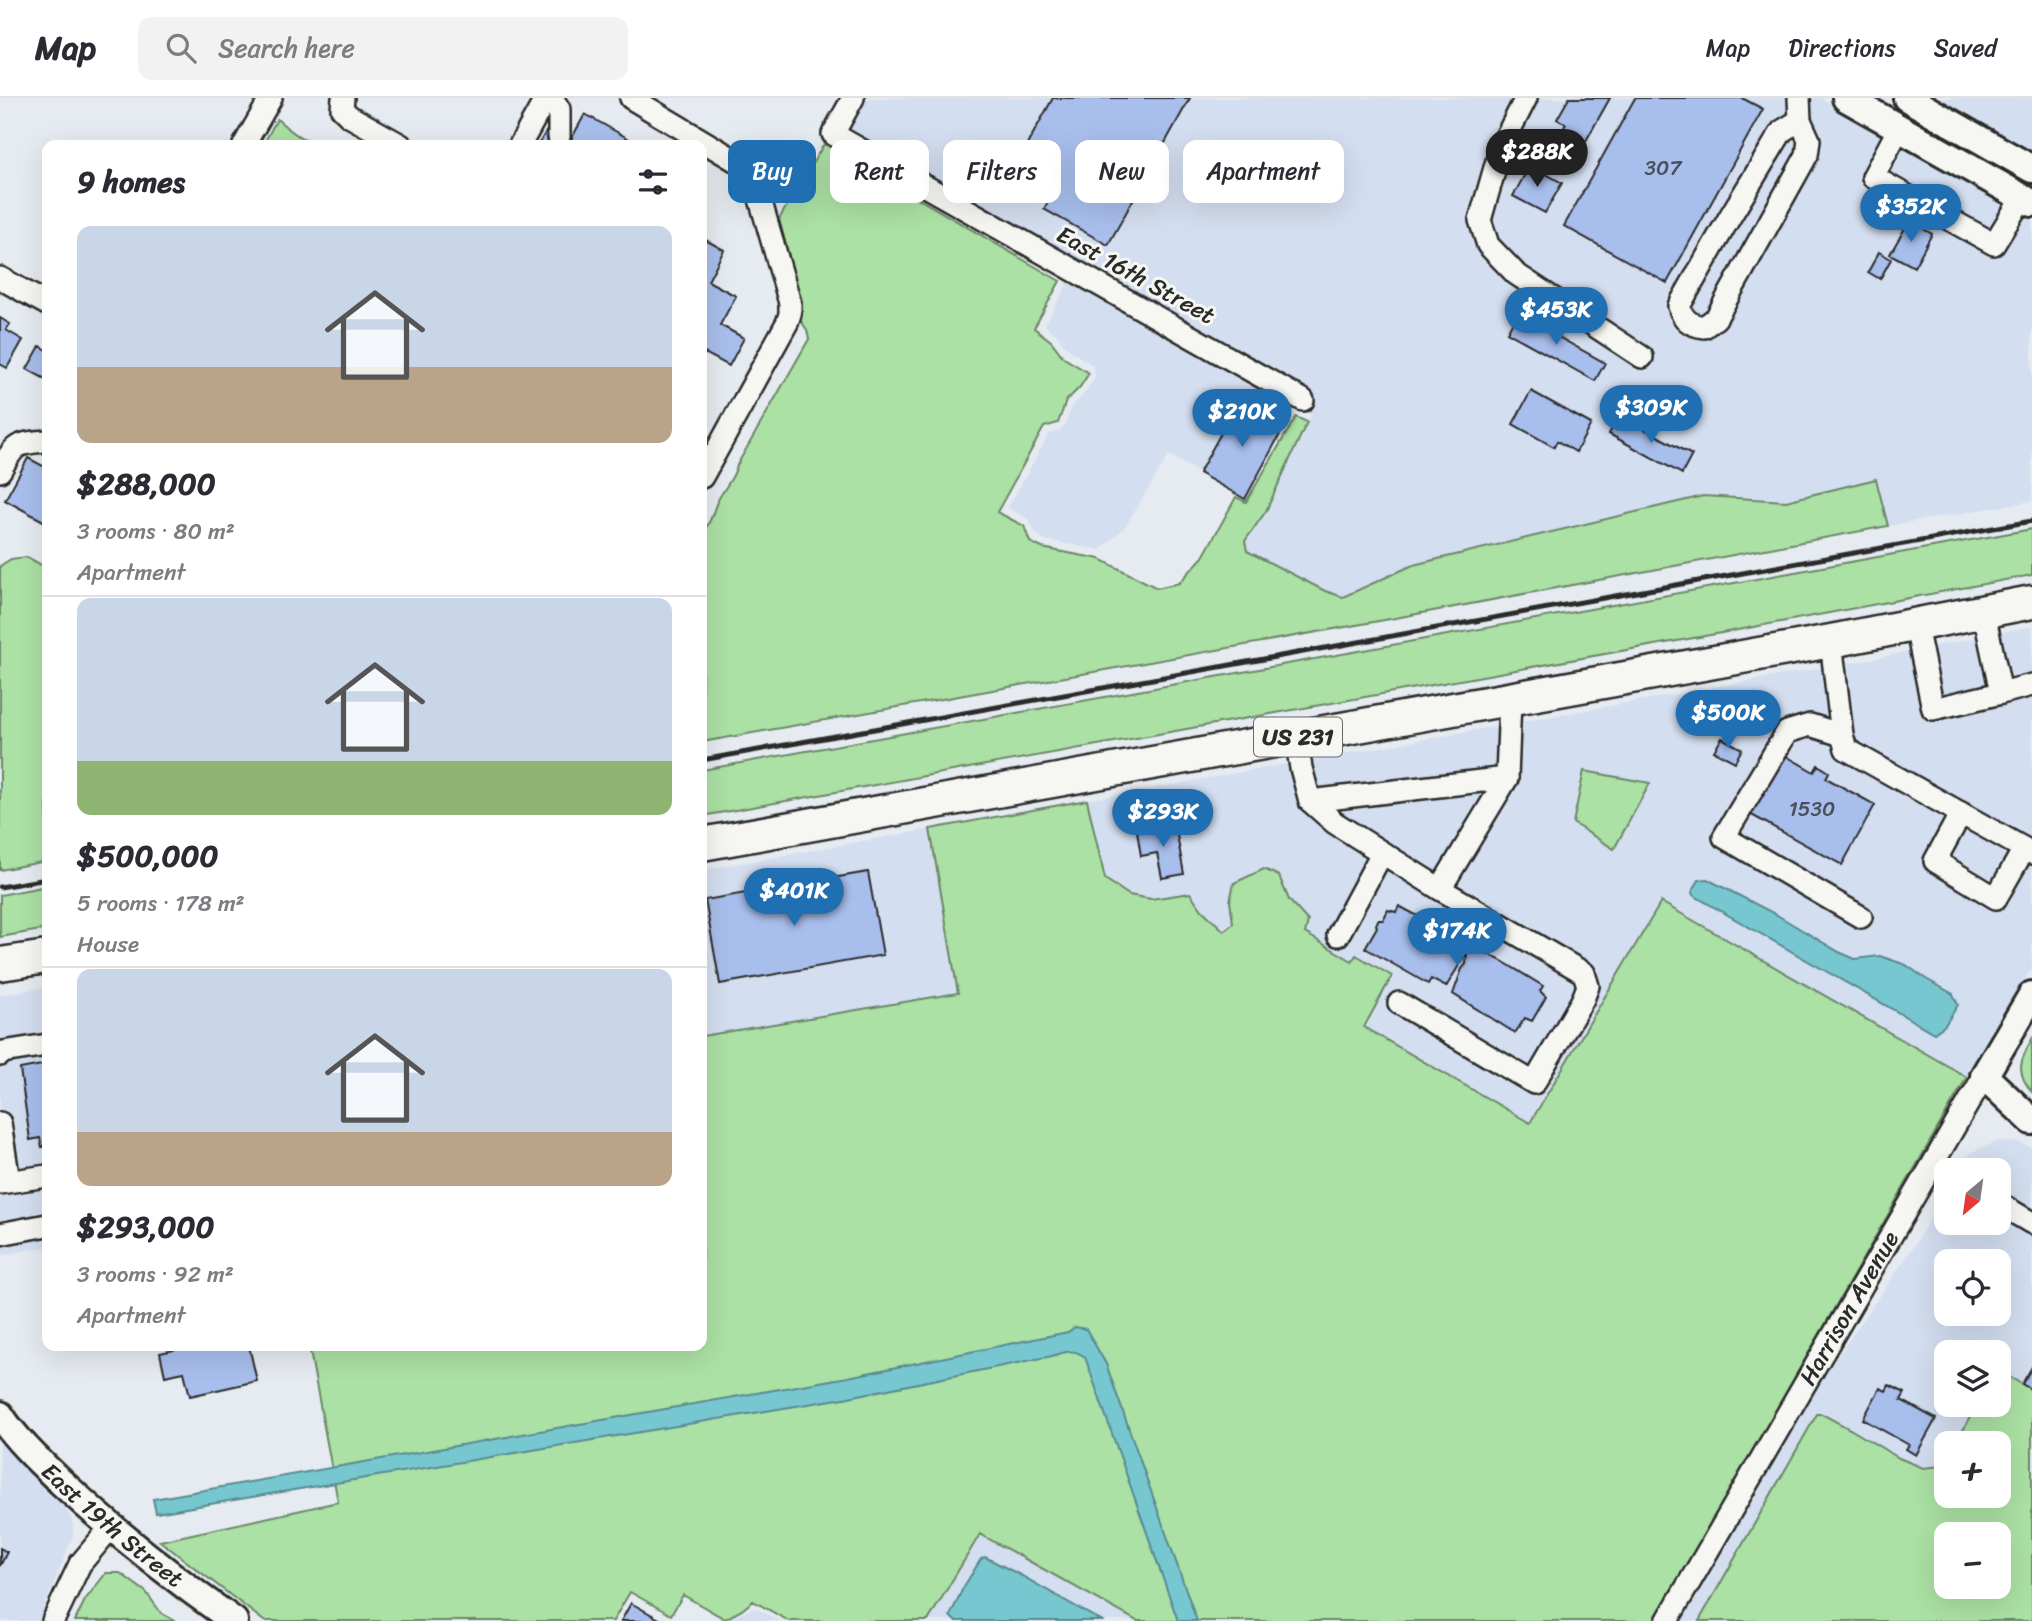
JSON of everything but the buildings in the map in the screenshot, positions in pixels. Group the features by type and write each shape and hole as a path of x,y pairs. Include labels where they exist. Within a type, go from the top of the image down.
{"highway":[{"name":"US 231","path":"707,843 1916,626 2032,602"},
{"path":"0,964 42,958"}],"main road":[{"path":"1846,98 2029,202"},
{"path":"1907,98 2032,169"},
{"name":"Harrison Avenue","path":"1984,1076 2032,995"},
{"path":"1984,1076 2032,1121"},
{"name":"East 19th Street","path":"0,1415 38,1460 111,1527 234,1621"}],"street":[{"path":"247,140 271,98"},
{"path":"343,98 342,109 349,117 392,140"},
{"path":"523,140 546,98"},
{"path":"552,98 559,109 559,136"},
{"name":"East 16th Street","path":"853,98 833,134 1303,400"},
{"path":"1526,98 1501,147 1480,220 1488,245 1516,274 1642,357"},
{"path":"1799,98 1800,120 1809,140 1807,155 1716,318 1704,327 1694,326 1682,316 1679,306 1782,131 1800,120"},
{"path":"643,101 704,140"},
{"path":"1899,128 1873,177 1994,244 2029,202"},
{"path":"707,142 748,168 754,178 790,303 790,314 707,468"},
{"path":"0,278 42,301"},
{"path":"0,471 16,446 42,442"},
{"path":"1984,613 2000,693"},
{"path":"1916,626 1933,709 2032,685"},
{"path":"1831,641 1846,749 1961,813 2028,851 1996,898 1935,861 1961,813"},
{"path":"1440,888 1507,778 1510,699"},
{"path":"1842,735 1810,725 1787,732 1724,837 1861,917"},
{"path":"1296,737 1310,802 1335,823 1382,853 1584,973 1588,986 1534,1083 1399,1003"},
{"path":"1310,802 1507,778"},
{"path":"1338,935 1382,853"},
{"path":"0,1055 3,1052 42,1046"},
{"name":"Harrison Avenue","path":"1944,1158 1984,1076"},
{"path":"0,1123 5,1182 42,1177"},
{"name":"Harrison Avenue","path":"1667,1621 1934,1176"},
{"path":"2011,1211 2032,1223"},
{"path":"0,1234 42,1226"},
{"path":"53,1621 80,1564 111,1527"}],"shaded area":[{"path":"863,98 1821,98 2032,217 2032,501 1888,526 1875,479 1786,501 1703,496 1413,565 1343,597 1325,591 1247,551 1245,541 1266,511 1311,415 1306,412 1316,395 977,203 1061,203 1061,140 943,140 943,184 929,176 929,140 865,140 846,129"},
{"path":"1932,98 2032,98 2032,154"},
{"path":"1065,277 1299,409 1290,413 1244,492 1233,492 1169,455 1125,527 1100,550 1046,540 1037,535 1028,519 1008,508 1049,434 1059,431 1065,425 1072,406 1085,393 1095,377 1093,365 1069,350 1045,325 1067,285"},
{"path":"2032,626 2032,967 1967,1077 1661,902 1530,1123 1106,885 1087,800 1882,657"},
{"path":"930,829 961,1010 707,1057 707,869"},
{"path":"42,988 42,1248 0,1255 0,995"},
{"path":"1999,1141 2018,1142 2032,1148 2032,1621 1678,1621 1804,1405 1912,1249 1934,1211 1934,1236 2011,1236 2011,1158 1967,1158"},
{"path":"0,1443 58,1500 73,1524 73,1535 39,1621 0,1621"},
{"path":"989,1499 1209,1621 918,1621"},
{"path":"756,1608 780,1621 724,1621 725,1619"}],"green space":[{"path":"277,119 307,140 266,140"},
{"path":"824,144 830,147 830,203 926,203 1060,281 1034,328 1051,341 1064,358 1089,373 1066,401 1058,423 1044,427 997,512 1024,526 1030,542 1042,548 1100,559 1157,588 1179,583 1203,557 1236,497 1246,502 1296,417 1307,422 1266,511 1245,541 1247,551 1325,591 1343,597 1413,565 1703,496 1786,501 1876,479 1888,526 1390,619 707,741 707,526 737,465 809,339 799,318 801,303 779,219 789,203 816,203 816,157"},
{"path":"2032,529 2032,575 1727,632 707,815 707,769"},
{"path":"27,557 42,565 42,862 0,870 0,566 11,559"},
{"path":"1584,771 1650,783 1614,849 1573,823"},
{"path":"1087,800 1105,879 1129,895 1151,899 1190,893 1202,910 1224,931 1233,923 1230,901 1234,883 1264,869 1279,876 1289,900 1308,921 1305,933 1352,961 1356,955 1392,976 1364,1027 1530,1123 1661,902 1967,1077 1655,1621 1137,1621 980,1534 928,1621 789,1621 753,1601 725,1619 683,1595 671,1615 630,1592 613,1621 264,1621 160,1541 338,1502 310,1351 707,1351 707,1035 958,993 930,829"},
{"path":"42,887 42,930 0,937 0,895"},
{"path":"2032,1039 2032,1092 2023,1078 2021,1066"},
{"path":"2011,1378 2032,1390 2032,1621 1699,1621 1817,1414 1850,1429 1899,1458 1923,1468 1934,1467 1934,1508 2011,1508 2011,1431 1963,1431 1970,1417 2011,1417"},
{"path":"106,1573 120,1573 146,1592 161,1613 175,1621 75,1621 85,1600"}],"water":[{"path":"1707,879 1855,959 1880,956 1906,965 1953,994 1958,1005 1945,1025 1934,1033 1693,895 1699,880"},
{"path":"1075,1327 1086,1329 1106,1364 1197,1621 1178,1621 1085,1357 1073,1352 844,1398 156,1513 153,1499 848,1377 1068,1332"},
{"path":"985,1557 1101,1621 955,1621 950,1616 963,1588 981,1559"}],"railway":[{"path":"707,759 2032,521"},
{"path":"0,887 42,880"}]}
